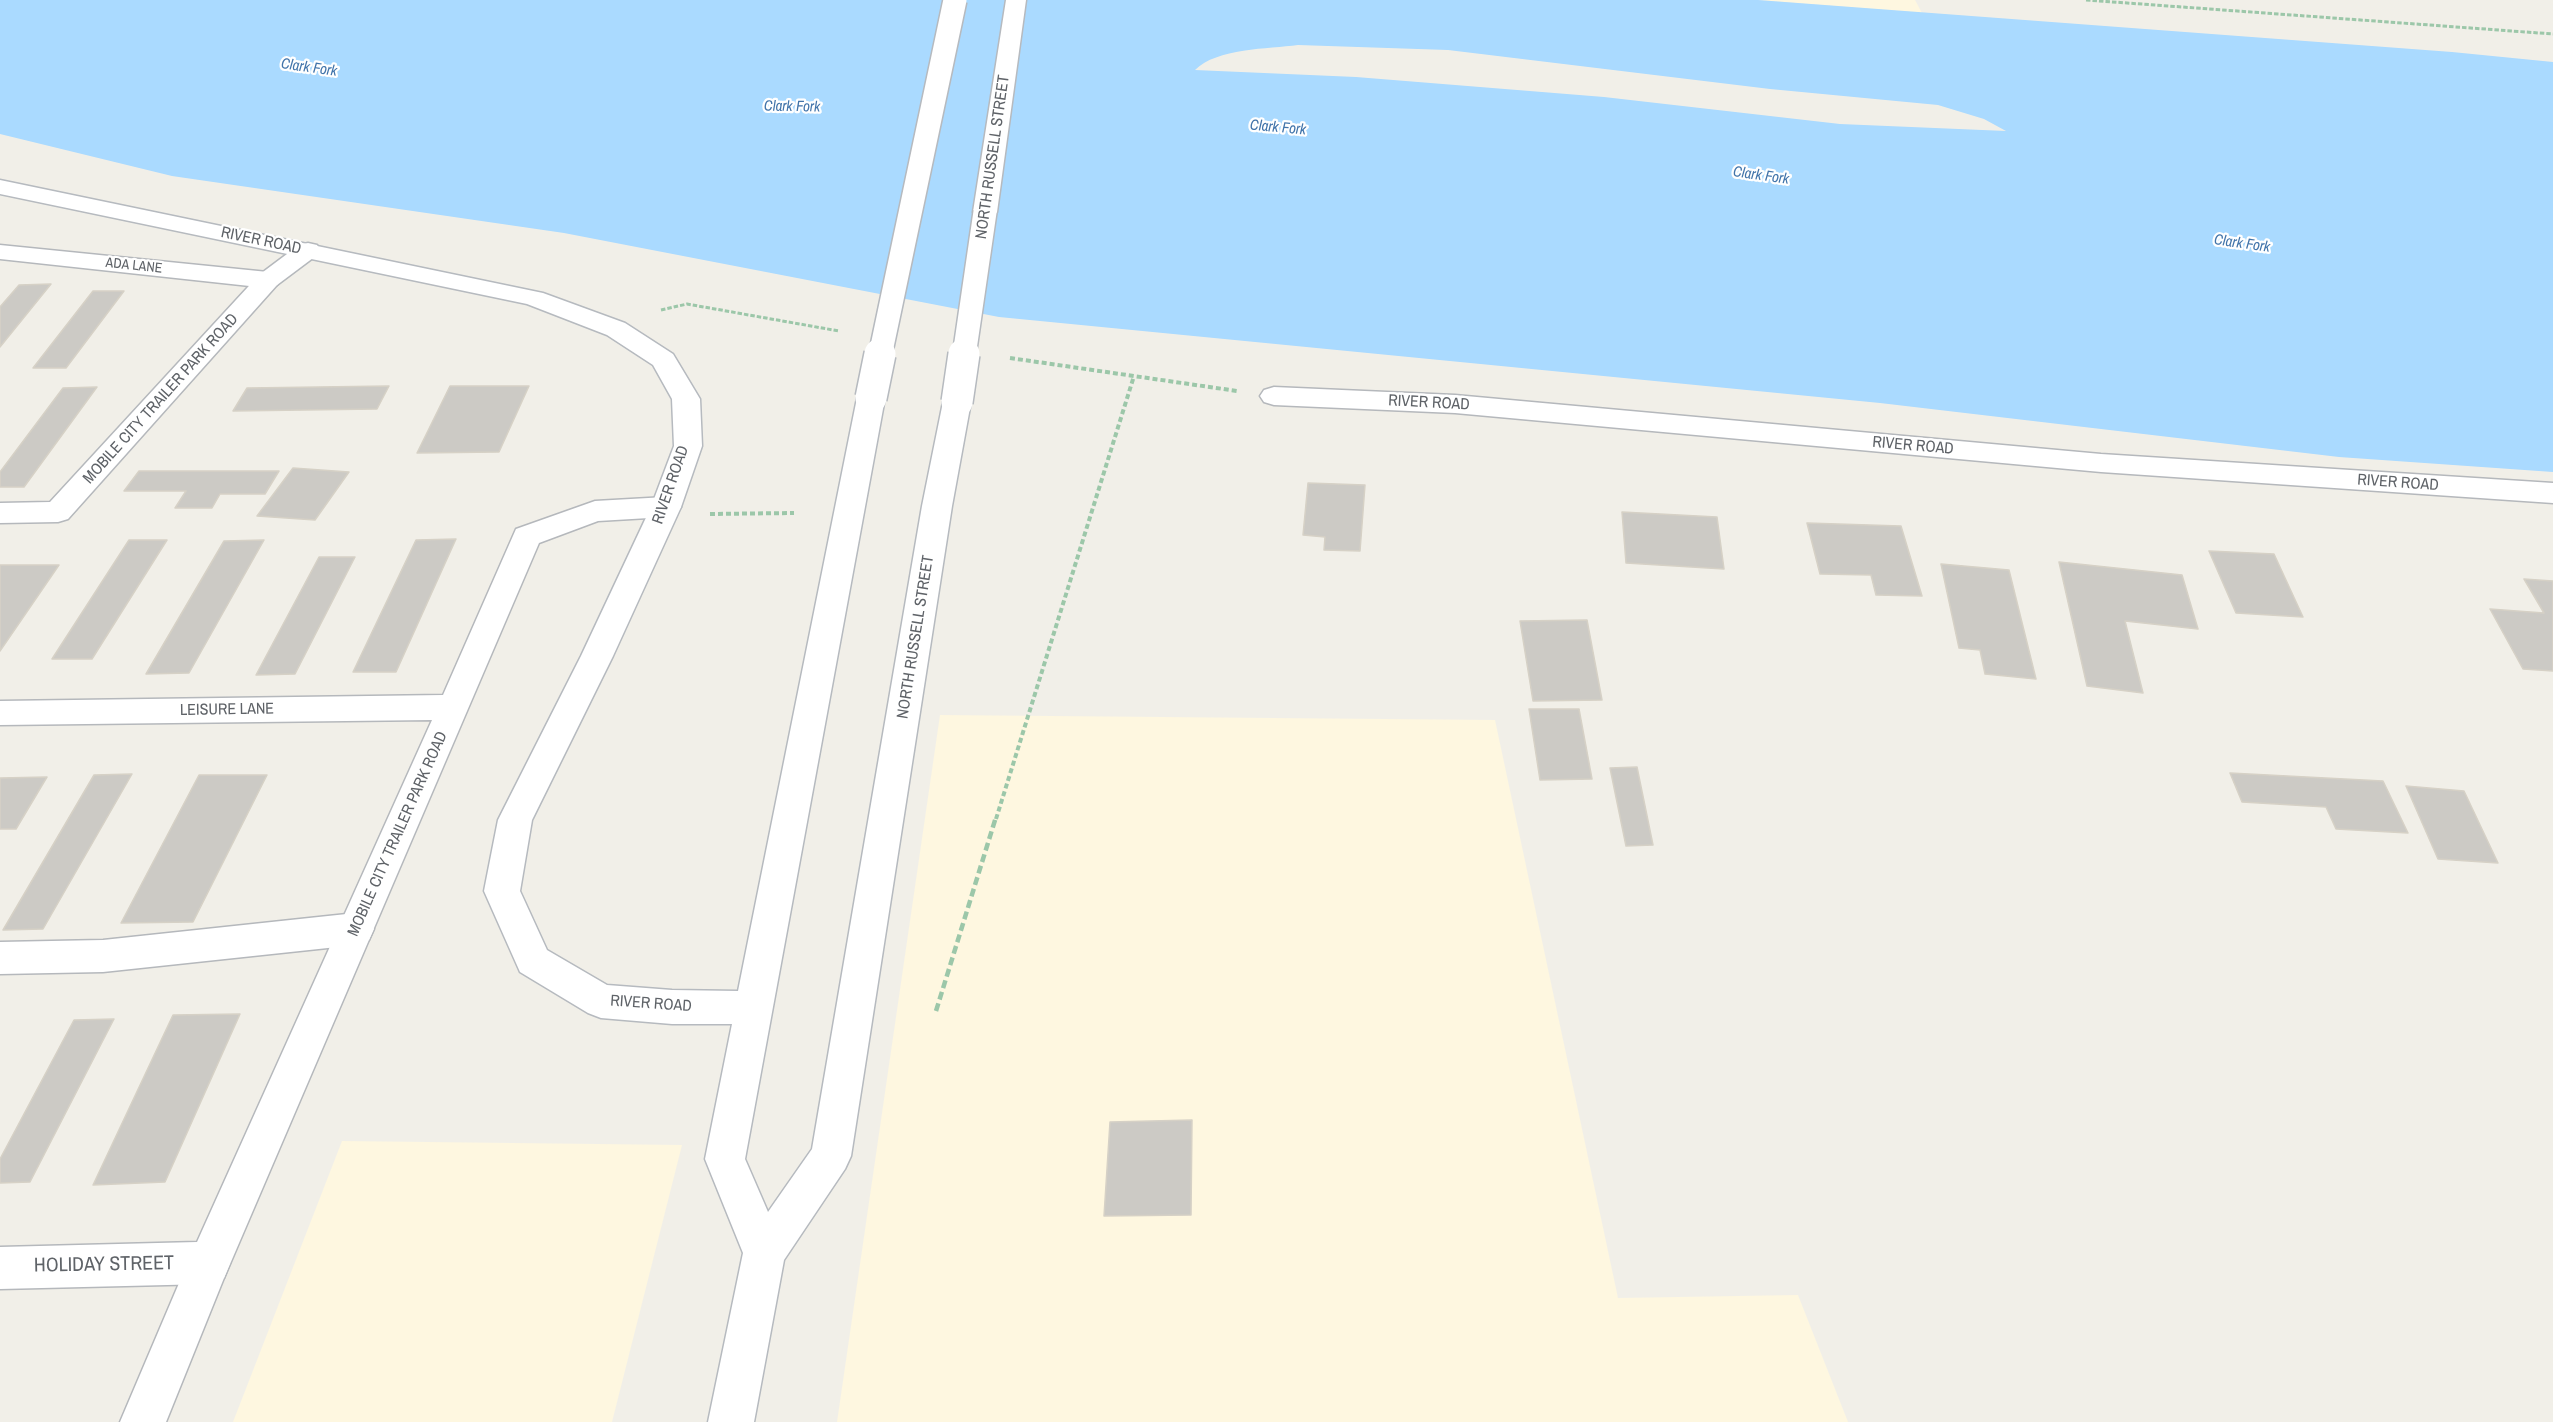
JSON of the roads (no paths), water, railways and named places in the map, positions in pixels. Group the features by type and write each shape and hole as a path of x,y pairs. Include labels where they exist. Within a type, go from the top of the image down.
{"street":[{"path":"764,1253 725,1159 871,398 955,0"},
{"name":"NORTH RUSSELL STREET","path":"731,1422 764,1253 831,1156 937,506 957,402 1016,0"},
{"name":"RIVER ROAD","path":"0,187 534,298 616,329 664,360 686,399 688,446 666,507 597,656 515,820 502,891 533,961 601,1000 672,1007 755,1008"},
{"name":"MOBILE CITY TRAILER PARK ROAD","path":"0,513 58,512 268,280 308,250"},
{"name":"ADA LANE","path":"0,252 268,280"},
{"name":"RIVER ROAD","path":"1274,396 1455,404 2101,463 2553,493"},
{"name":"MOBILE CITY TRAILER PARK ROAD","path":"143,1422 209,1263 527,536 595,511 666,507"},
{"name":"LEISURE LANE","path":"0,713 454,707"},
{"path":"0,958 103,956 356,929"},
{"name":"HOLIDAY STREET","path":"0,1268 209,1263"}],"water":[{"name":"Clark Fork","path":"0,0 1758,0 2452,52 2553,62 2553,472 2339,457 1880,403 999,317 564,233 172,176 0,134","holes":["1298,45 1448,50 1770,89 1938,105 1984,119 2006,131 1840,124 1604,97 1356,77 1195,70 1216,57 1229,53"]}]}
